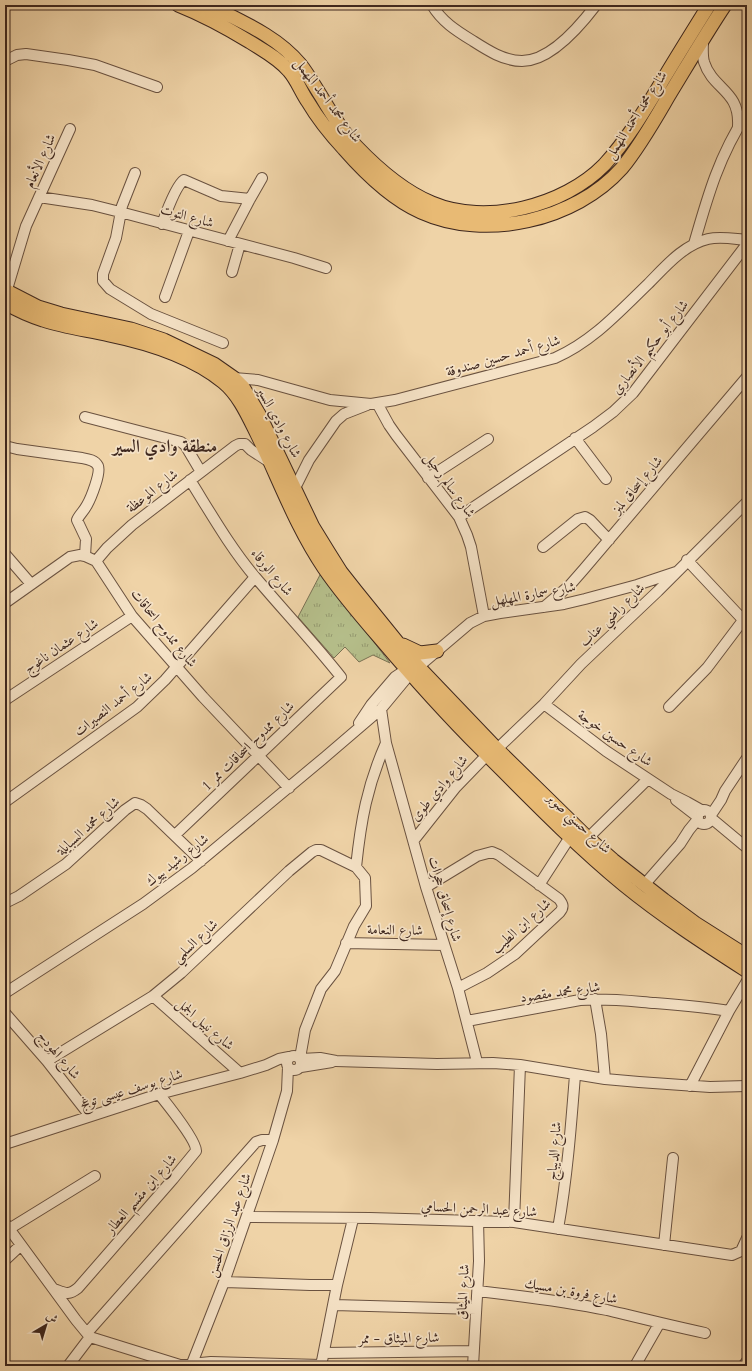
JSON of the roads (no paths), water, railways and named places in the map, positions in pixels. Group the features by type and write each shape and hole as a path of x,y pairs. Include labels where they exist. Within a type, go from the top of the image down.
{"main road":[{"name":"شارع محمد أحمد المهمل","path":"178,5 200,14 230,30 271,55 284,66 295,78 317,116 344,149 374,179 403,202 420,212 436,218 451,222 476,224 510,224 541,218 575,204 605,183 621,169 638,145 703,38 725,5"},
{"name":"شارع محمد أحمد المهمل","path":"209,5 260,32 294,56 307,73 328,109 346,135 375,164 396,182 433,204 453,210 481,212 516,209 540,203 571,190 596,172 612,155 639,120 709,5"},
{"name":"شارع وادي السير","path":"6,295 28,315 56,324 110,335 155,347 199,366 215,376 243,387 259,414 313,527 341,572 398,641 414,670"},
{"name":"شارع وادي السير","path":"231,382 234,393 244,409 271,463 298,523 324,567 350,603 414,670"},
{"path":"398,641 409,649 420,653 437,651"},
{"name":"شارع حسني صوبر","path":"414,670 492,752 550,809 588,838 644,885 695,923 747,956"},
{"name":"شارع حسني صوبر","path":"550,809 570,837 626,886 689,933 747,971"}],"street":[{"path":"432,5 445,22 479,45 498,55 522,61 536,58 561,43 576,30 596,5"},
{"path":"703,38 702,55 704,63 712,78 729,93 734,100 739,117 738,126"},
{"path":"5,62 17,55 26,54 68,60 95,65 157,87"},
{"path":"694,244 714,178 729,143 747,113"},
{"name":"شارع الأنعام","path":"6,295 21,241 31,213 70,129"},
{"path":"135,173 124,198 120,212 116,238 103,274 104,284 151,314 223,343"},
{"path":"228,241 262,178"},
{"path":"162,224 176,190 184,180 221,196 250,199"},
{"name":"شارع التوت","path":"39,197 85,204 120,212 326,268"},
{"path":"165,297 189,231"},
{"name":"شارع أحمد حسين صندوقة","path":"295,488 309,460 336,421 344,414 374,403 395,400 555,358 570,352 584,343 613,319 678,254 694,244 708,239 725,237 747,240"},
{"path":"232,272 240,244"},
{"name":"شارع أبو حكيم الأنصاري","path":"459,517 613,412 633,394 747,244"},
{"name":"شارع إسحاق لمبز","path":"544,607 570,584 609,540 747,377"},
{"name":"شارع أحمد حسين صندوقة","path":"231,382 258,380 330,400 374,403"},
{"name":"شارع سالم رحيل","path":"374,403 428,478 459,517 471,547 484,616"},
{"path":"85,417 181,442 185,445 201,472"},
{"path":"575,438 606,479"},
{"path":"428,478 488,439"},
{"name":"شارع الموعظة","path":"96,561 117,538 235,446 245,444 250,450 271,463"},
{"path":"5,446 82,458 91,460 97,464 98,474 90,500 76,520 86,539 85,556"},
{"name":"شارع الورقاء","path":"190,480 226,537 255,577 341,677"},
{"name":"شارع راضي عناب","path":"492,752 544,704 570,676 747,502"},
{"path":"543,547 578,519 586,517 609,540"},
{"path":"5,554 31,584"},
{"path":"5,603 70,557 80,555 96,561"},
{"path":"669,707 707,668 746,620 687,560"},
{"name":"شارع ممدوح اسحاقات","path":"96,561 132,616 176,667 289,788"},
{"name":"شارع سمارة المهلهل","path":"414,670 470,623 484,616 564,604 637,585 676,572"},
{"name":"شارع أحمد النصيرات","path":"5,802 137,707 155,691 255,577"},
{"name":"شارع عثمان ناغوج","path":"5,700 132,616"},
{"name":"شارع رشيد بيوك","path":"5,993 143,904 180,878 289,788 381,709 414,670"},
{"name":"شارع رشيد بيوك","path":"352,733 371,705 395,677 401,673 414,670"},
{"name":"شارع ممدوح اسحاقات ممر 1","path":"175,835 341,677"},
{"name":"شارع حسين خوجة","path":"544,704 585,736 671,794 687,802 704,817 732,836 743,846"},
{"name":"شارع إسحاق حجرات","path":"381,709 386,743 426,887 458,988 476,1062"},
{"path":"356,866 366,797 373,774 386,743"},
{"name":"شارع وادي طوى","path":"414,840 456,787 492,752"},
{"path":"644,885 704,817 712,801 725,790 747,758"},
{"path":"588,838 648,779"},
{"name":"شارع محمد السبايلة","path":"5,903 19,896 66,864 130,806 135,804 141,805 175,835 201,861"},
{"path":"539,885 570,837"},
{"name":"شارع السلمي","path":"47,1061 153,996 181,973 289,871 312,852 321,850 356,866"},
{"name":"شارع ابن الطيب","path":"426,887 477,856 492,852 499,855 559,899 563,906 560,912 515,954 487,973 458,988"},
{"name":"شارع عبد الرزاق الحسن","path":"192,1365 247,1217 273,1140 287,1091 296,1076 294,1062 305,1030 321,989 335,971 346,943 366,906 365,878 356,866"},
{"name":"شارع النعامة","path":"346,943 444,945"},
{"path":"690,1086 729,1011 747,981"},
{"name":"شارع نبيل الجمل","path":"153,996 240,1073"},
{"path":"595,999 601,1034 605,1079"},
{"name":"شارع محمد مقصود","path":"467,1021 595,999 618,999 729,1011"},
{"name":"شارع الهودج","path":"5,1013 47,1061 90,1116"},
{"path":"294,1062 320,1058 336,1061 437,1064 476,1062 520,1065 605,1079 690,1086 747,1086"},
{"name":"شارع يوسف عيسى توغج","path":"5,1144 159,1094 266,1065 276,1066 294,1062"},
{"path":"514,1222 520,1065"},
{"name":"شارع الديباج","path":"558,1229 569,1150 574,1075"},
{"name":"شارع ابن مقسم العطار","path":"54,1289 68,1293 73,1292 78,1288 196,1151 190,1137 159,1094"},
{"path":"68,1366 89,1335 256,1142 262,1140 273,1140"},
{"path":"664,1245 673,1158"},
{"path":"95,1176 7,1226 89,1335 185,1366 211,1362 321,1366 337,1285 353,1219"},
{"name":"شارع عبد الرحمن الحسامي","path":"247,1217 478,1220 514,1222 732,1255 741,1251 747,1238"},
{"name":"شارع الميثاق","path":"473,1366 478,1291 478,1220"},
{"path":"5,1260 21,1245"},
{"path":"224,1282 337,1285"},
{"name":"شارع فروة بن مسيك","path":"478,1291 607,1310 659,1324 705,1333"},
{"path":"334,1305 476,1309"},
{"path":"636,1366 659,1324"},
{"name":"شارع الميثاق - ممر","path":"324,1352 474,1351"},
{"path":"743,1366 747,1361"}],"district":[{"name":"منطقة وادي السير","path":"165,446"}]}
